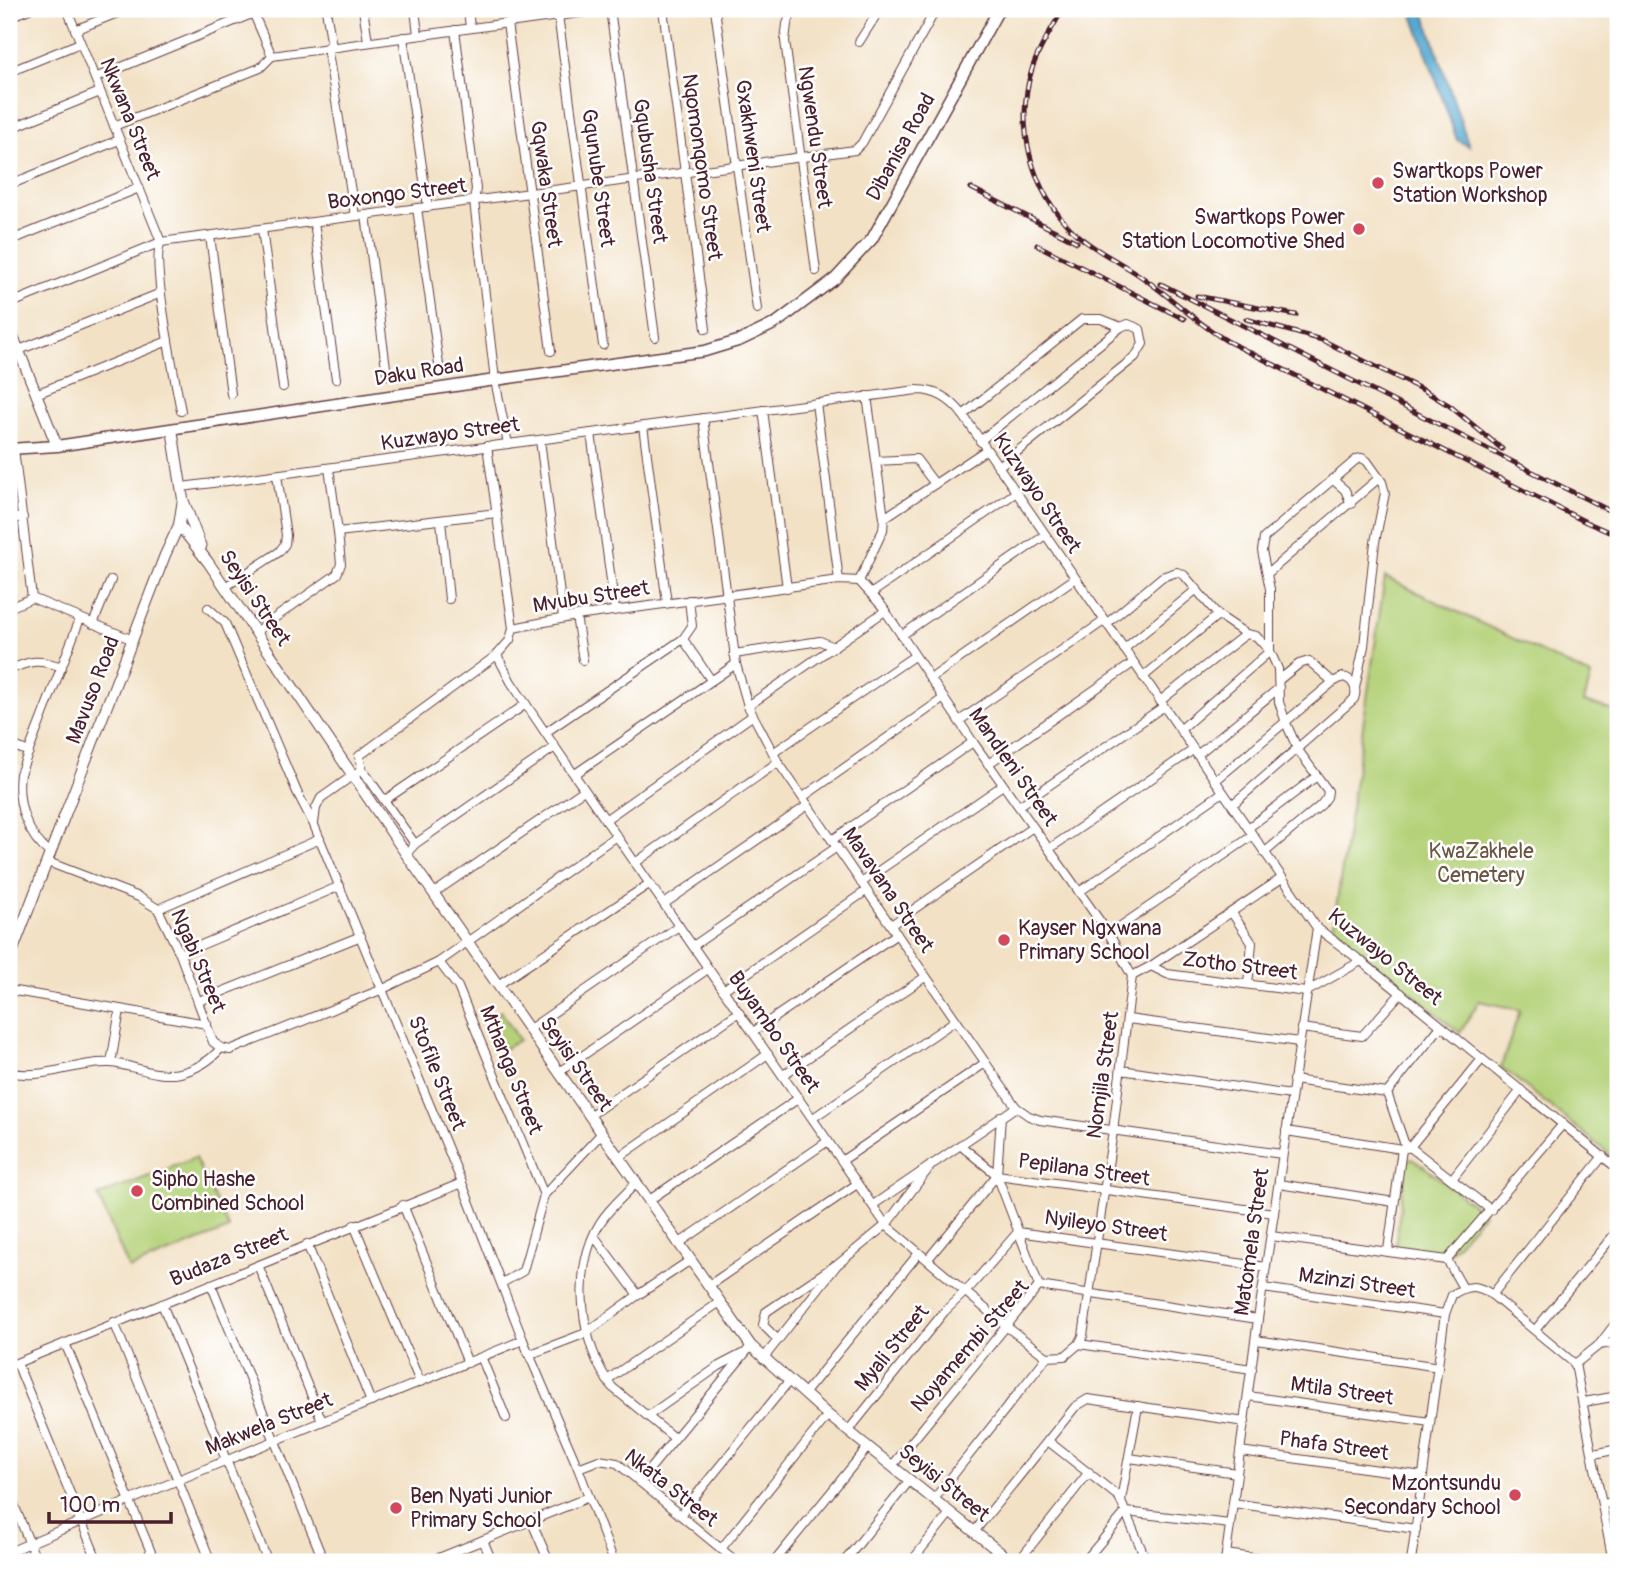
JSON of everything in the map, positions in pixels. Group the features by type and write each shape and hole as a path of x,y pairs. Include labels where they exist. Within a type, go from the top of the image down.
{"main road":[{"name":"Dibanisa Road","path":"820,292 872,239 999,9"},
{"name":"Daku Road","path":"11,449 57,446 495,380 688,354 716,348 765,330 820,292"}],"street":[{"path":"9,17 29,9"},
{"name":"Nkwana Street","path":"66,9 161,242"},
{"path":"75,30 127,9"},
{"path":"326,9 355,216"},
{"path":"363,9 368,41"},
{"path":"415,9 418,35"},
{"path":"468,9 470,27"},
{"path":"521,9 522,20"},
{"path":"114,126 260,68 272,56 558,16 573,11 609,9"},
{"name":"Gqubusha Street","path":"609,9 655,337"},
{"name":"Nqomonqomo Street","path":"663,9 706,329"},
{"name":"Gxakhweni Street","path":"715,9 757,309"},
{"name":"Ngwendu Street","path":"793,9 785,41 816,271"},
{"path":"859,42 880,9"},
{"name":"Boxongo Street","path":"9,304 161,242 859,148 936,9"},
{"path":"95,78 253,11 272,56"},
{"name":"Gqunube Street","path":"558,16 603,345"},
{"name":"Gqwaka Street","path":"507,23 551,351"},
{"path":"455,30 476,189 474,201 495,380 508,444"},
{"path":"403,37 428,207"},
{"path":"9,72 80,43"},
{"path":"9,129 100,92"},
{"path":"9,185 119,140"},
{"path":"9,241 139,188"},
{"path":"417,208 439,365"},
{"path":"366,215 387,375"},
{"path":"314,222 336,379"},
{"path":"262,229 283,387"},
{"path":"210,236 231,394"},
{"path":"161,242 157,254 161,293 181,411"},
{"path":"19,350 161,293"},
{"path":"962,415 1082,319 1096,318 1121,327"},
{"path":"979,441 1121,327 1128,324 1140,329 1143,344 1138,354 1101,387 998,467"},
{"path":"9,326 57,446"},
{"path":"36,394 168,341"},
{"name":"Kuzwayo Street","path":"182,486 930,390 946,398 962,415 1317,928 1362,961 1618,1169"},
{"path":"859,580 883,530 884,518 867,396"},
{"path":"816,403 839,580"},
{"path":"764,410 788,588"},
{"name":"Mavavana Street","path":"703,418 734,654 747,706 778,762 1016,1107"},
{"path":"643,426 667,603"},
{"name":"Mavuso Road","path":"9,960 165,555 179,525 183,499 172,429"},
{"path":"591,433 615,610"},
{"path":"540,440 563,618"},
{"path":"487,446 513,628"},
{"path":"11,449 23,517 32,598"},
{"path":"884,518 986,450"},
{"path":"1232,804 1298,750 1354,699 1364,646 1375,542 1385,490 1380,478 1362,458 1332,479 1264,538 1262,551 1268,573 1270,652"},
{"path":"876,461 916,459 935,484"},
{"path":"255,632 337,574 341,564 329,468"},
{"path":"225,587 279,552 285,544 277,475"},
{"path":"1268,573 1380,478"},
{"path":"1332,479 1345,490 1351,504"},
{"path":"872,593 1015,493"},
{"path":"183,499 208,562"},
{"path":"338,532 497,513"},
{"path":"9,519 23,517"},
{"path":"441,521 449,599"},
{"name":"Seyisi Street","path":"179,525 208,562 406,854 720,1302 748,1349 1012,1562"},
{"path":"902,635 1044,536"},
{"path":"165,555 181,545 198,550"},
{"path":"960,721 1105,622 1170,573 1184,575 1218,615 1246,634 1256,636 1270,652 1278,669 1279,702 1286,723 1298,750 1328,791 1325,801 1264,852"},
{"path":"930,679 1074,579"},
{"path":"93,624 111,580"},
{"name":"Mvubu Street","path":"314,825 316,808 321,798 362,769 359,756 497,655 510,640 513,628 576,615 839,580 859,580"},
{"name":"Mandleni Street","path":"859,580 872,593 902,635 988,764 1109,934 1132,976"},
{"path":"1124,649 1197,589"},
{"path":"9,608 32,598 133,640"},
{"path":"546,732 683,639 692,626 689,600"},
{"name":"Stofile Street","path":"208,608 225,623 297,792 320,839 463,1183 523,1340 578,1468 614,1562"},
{"path":"747,706 885,611"},
{"path":"576,615 583,660"},
{"path":"1143,677 1218,615"},
{"path":"50,858 32,834 18,791 20,774 80,619"},
{"path":"1019,806 1162,704 1246,634"},
{"path":"683,639 711,680"},
{"path":"734,654 820,641 834,647"},
{"path":"1180,730 1270,652"},
{"name":"Buyambo Street","path":"497,655 526,704 584,790 886,1225 1007,1327 1047,1357"},
{"path":"773,753 914,656"},
{"path":"9,670 43,660 62,667"},
{"path":"1049,849 1195,752 1279,684 1299,664 1309,661 1333,682"},
{"path":"988,764 1133,663"},
{"path":"575,774 736,664"},
{"path":"1215,781 1333,682 1345,677 1355,688"},
{"path":"803,797 944,698"},
{"path":"385,800 526,704"},
{"path":"606,820 752,716"},
{"path":"693,946 973,742"},
{"path":"9,744 29,752"},
{"path":"406,854 415,844 555,747"},
{"path":"635,863 778,762"},
{"path":"362,769 415,844"},
{"path":"1109,934 1250,832 1317,776"},
{"path":"723,990 1003,785"},
{"path":"435,893 584,790"},
{"path":"1079,892 1223,792"},
{"path":"664,904 808,805"},
{"path":"891,925 1034,827"},
{"path":"9,1072 31,1076 91,1064 111,1063 177,1074 206,1063 225,1049 383,989 439,962 616,836"},
{"path":"158,909 320,839"},
{"name":"Ngabi Street","path":"50,858 139,897 158,909 180,954 213,1042 225,1049"},
{"path":"1132,976 1282,878"},
{"path":"498,985 649,884"},
{"path":"180,954 340,886"},
{"path":"1232,913 1252,943 1248,984"},
{"path":"528,1030 679,926"},
{"name":"Matomela Street","path":"1225,1558 1317,928"},
{"path":"753,1032 897,934"},
{"path":"199,1001 360,936"},
{"name":"Zotho Street","path":"1151,966 1167,974 1306,992 1362,961"},
{"name":"Mthanga Street","path":"439,962 458,987 544,1195"},
{"path":"559,1072 708,969"},
{"name":"Nomjila Street","path":"1079,1344 1083,1336 1113,1131 1132,976"},
{"path":"783,1076 925,977"},
{"path":"9,990 207,1024"},
{"path":"1301,1028 1362,1036 1401,993"},
{"path":"111,1063 121,1010"},
{"path":"589,1116 739,1012"},
{"path":"1128,1019 1299,1042"},
{"path":"813,1118 956,1020"},
{"path":"1387,1093 1441,1026"},
{"path":"618,1157 768,1054"},
{"path":"1388,1250 1394,1202 1406,1148 1482,1059"},
{"path":"843,1160 985,1063"},
{"path":"1121,1070 1291,1095"},
{"path":"1293,1080 1387,1093"},
{"path":"1452,1179 1521,1090"},
{"path":"1387,1093 1406,1148"},
{"path":"648,1201 799,1098"},
{"path":"873,1205 1016,1107 1040,1120 1282,1154"},
{"path":"1001,1116 997,1175 1039,1286"},
{"path":"1447,1260 1563,1124"},
{"path":"1286,1131 1406,1148 1492,1210"},
{"path":"502,1283 520,1274 525,1265 544,1195 601,1134"},
{"path":"678,1244 828,1141"},
{"path":"960,1145 997,1175"},
{"path":"1492,1295 1603,1156"},
{"path":"778,1340 763,1325 766,1312 837,1265 886,1225 932,1164"},
{"name":"Pepilana Street","path":"928,1259 997,1175 1274,1213"},
{"name":"Budaza Street","path":"13,1365 403,1205 463,1183"},
{"path":"636,1183 601,1222 594,1236 583,1276 586,1333 607,1380 674,1438"},
{"path":"708,1286 857,1184"},
{"path":"1279,1184 1394,1202"},
{"path":"403,1205 468,1363"},
{"path":"354,1225 421,1382"},
{"path":"1536,1329 1618,1230"},
{"name":"Nyileyo Street","path":"966,1290 1018,1232 1097,1241 1266,1267"},
{"path":"594,1236 638,1295"},
{"path":"1271,1236 1447,1260"},
{"path":"307,1244 371,1402"},
{"path":"804,1394 919,1253"},
{"path":"1447,1260 1463,1288"},
{"path":"531,1354 586,1333 690,1261"},
{"path":"258,1265 322,1421"},
{"path":"763,1359 837,1265"},
{"path":"211,1284 324,1562"},
{"name":"Noyamembi Street","path":"892,1466 1039,1286 1258,1319"},
{"path":"1411,1562 1446,1314 1452,1295 1463,1288 1475,1286 1492,1295 1536,1329 1575,1364 1615,1558"},
{"name":"Mzinzi Street","path":"1263,1288 1446,1314"},
{"name":"Myali Street","path":"849,1431 944,1312 966,1290"},
{"path":"607,1380 720,1302"},
{"path":"162,1304 268,1562"},
{"path":"1575,1364 1599,1345 1618,1320"},
{"path":"114,1322 211,1562"},
{"name":"Makwela Street","path":"9,1552 226,1460 482,1359 523,1340"},
{"path":"1256,1340 1439,1367"},
{"path":"1599,1345 1618,1342"},
{"path":"65,1343 155,1562"},
{"path":"933,1499 1047,1357 1065,1356 1079,1344 1252,1369"},
{"path":"648,1416 748,1349"},
{"path":"639,1482 748,1349"},
{"path":"482,1359 506,1418"},
{"path":"13,1365 99,1562"},
{"path":"680,1515 789,1381"},
{"path":"1584,1402 1618,1395"},
{"name":"Mtila Street","path":"1248,1396 1430,1422"},
{"path":"974,1532 1075,1407 1088,1399 1245,1422"},
{"path":"1121,1500 1138,1406"},
{"path":"721,1549 828,1415"},
{"path":"1048,1441 1121,1500 1147,1562"},
{"path":"774,1562 868,1447"},
{"path":"1594,1454 1618,1449"},
{"name":"Phafa Street","path":"1240,1451 1423,1476"},
{"path":"1129,1458 1237,1473"},
{"name":"Nkata Street","path":"578,1468 599,1460 617,1463 737,1562"},
{"path":"1018,1562 1089,1472"},
{"path":"844,1562 910,1480"},
{"path":"9,1492 37,1562"},
{"path":"433,1561 589,1497"},
{"path":"1603,1504 1618,1501"},
{"path":"1233,1503 1416,1530"},
{"path":"1126,1512 1230,1524"},
{"path":"1084,1562 1126,1512"},
{"path":"911,1562 950,1513"},
{"path":"531,1520 549,1562"},
{"path":"483,1540 492,1562"},
{"path":"1225,1558 1282,1562"}],"green space":[{"name":"KwaZakhele Cemetery","path":"1385,577 1591,676 1584,702 1618,712 1618,1161 1501,1067 1520,1010 1479,1001 1460,1033 1333,929"},
{"path":"501,1011 519,1040 503,1050 485,1022"},
{"path":"195,1158 229,1229 129,1269 98,1196"},
{"path":"1413,1158 1484,1213 1446,1257 1395,1248 1406,1160"}],"water":[{"path":"1411,9 1423,9 1469,146 1457,140"}],"railway":[{"path":"1063,9 1033,66 1025,110 1026,133 1037,177 1059,216 1075,233 1146,280 1227,341 1618,536"},
{"path":"971,188 1077,242"},
{"path":"1037,245 1184,319"},
{"path":"1161,284 1618,515"},
{"path":"1197,296 1296,315"},
{"path":"1246,319 1322,340 1427,392 1450,406 1502,449"}],"place":[{"name":"Swartkops Power Station Workshop","path":"1378,183"},
{"name":"Swartkops Power Station Locomotive Shed","path":"1359,229"},
{"name":"Kayser Ngxwana Primary School","path":"1004,940"},
{"name":"Sipho Hashe Combined School","path":"137,1191"},
{"name":"Mzontsundu Secondary School","path":"1515,1495"},
{"name":"Ben Nyati Junior Primary School","path":"396,1508"}]}
